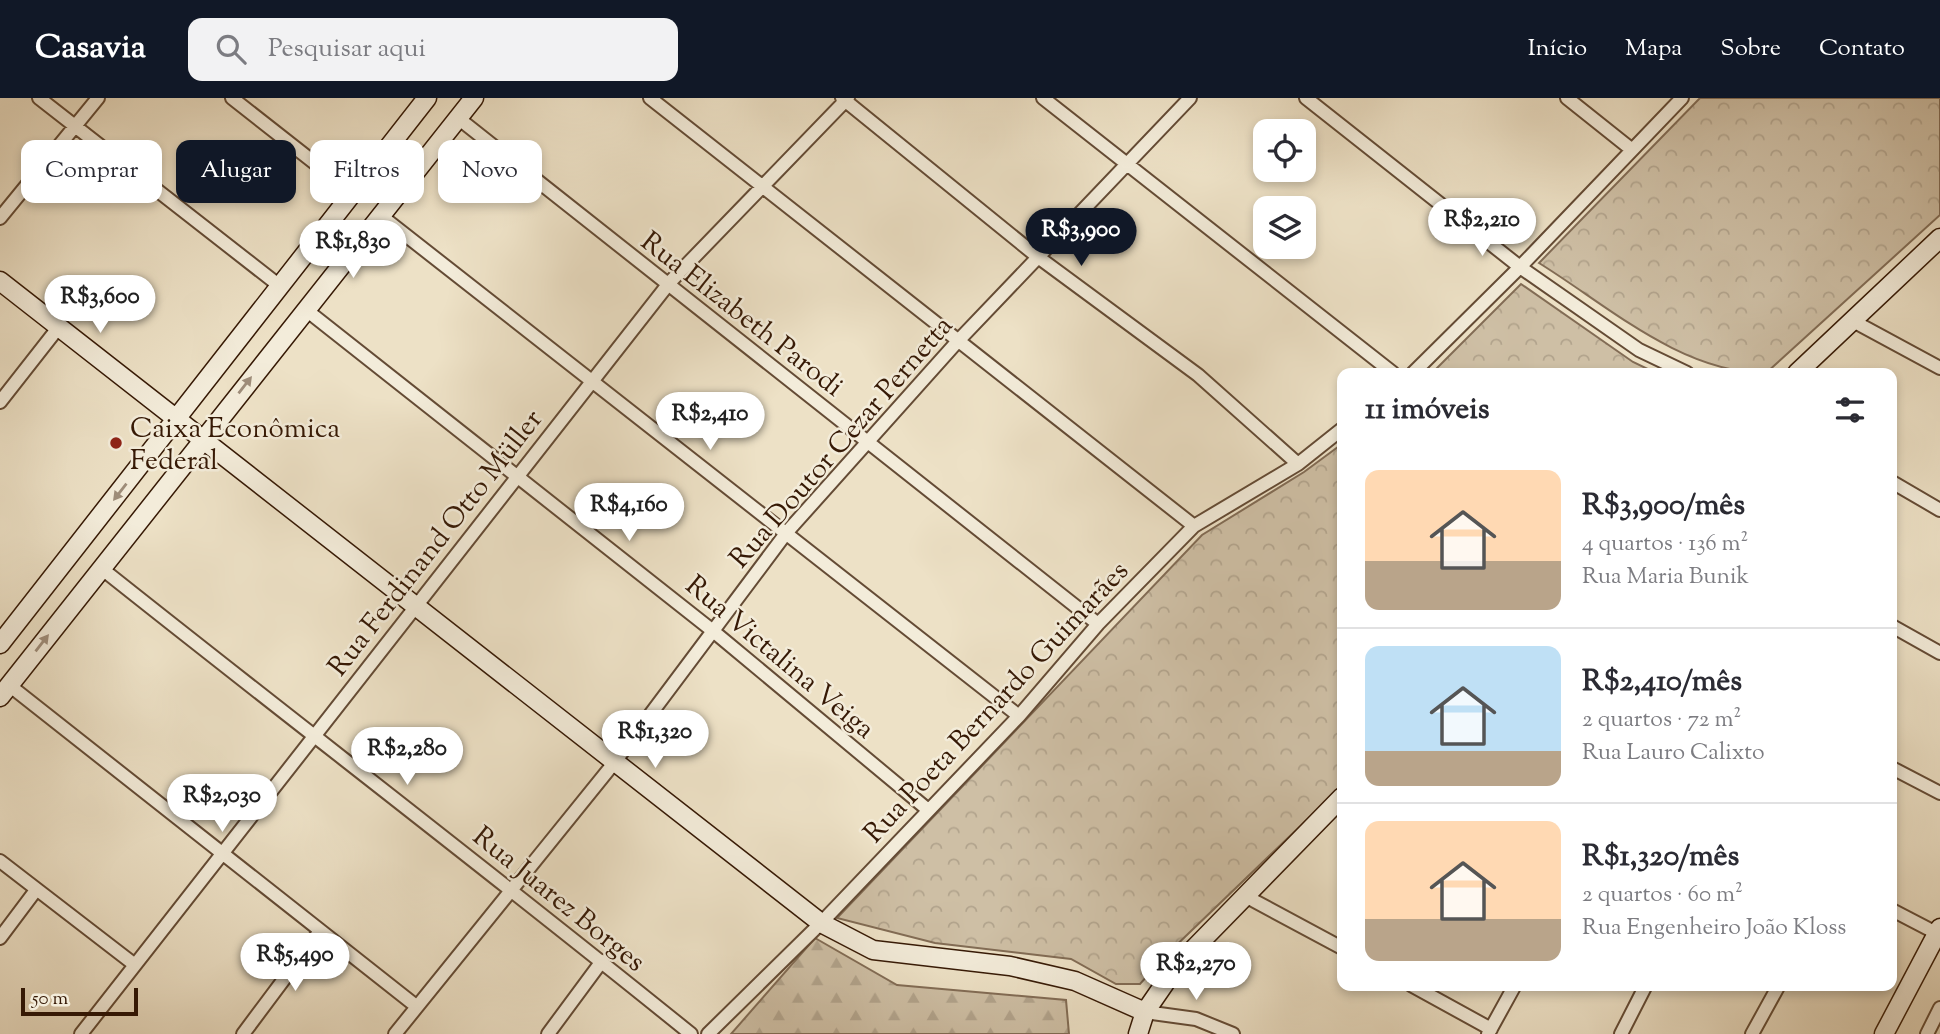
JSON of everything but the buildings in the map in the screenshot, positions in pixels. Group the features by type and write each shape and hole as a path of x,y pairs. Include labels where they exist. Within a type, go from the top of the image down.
{"street":[{"path":"39,98 281,287"},
{"path":"0,218 99,98"},
{"path":"232,98 310,160"},
{"path":"395,140 427,98"},
{"path":"416,1006 5,691 474,98"},
{"path":"650,98 1194,526"},
{"path":"1044,98 1386,368"},
{"name":"Rua Doutor Cezar Pernetta","path":"395,1034 511,887 614,763 787,531 957,342 1190,98"},
{"path":"1306,98 1520,267 1639,350 1677,368"},
{"path":"1567,98 1630,149"},
{"path":"1418,368 1520,267 1630,149 1682,98"},
{"path":"845,99 1038,257 1198,374 1298,464"},
{"name":"Rua Ferdinand Otto Müller","path":"80,1034 667,285 845,99"},
{"name":"Rua Elizabeth Parodi","path":"458,118 1098,624"},
{"path":"0,645 346,203"},
{"path":"380,215 590,382 787,531 1019,716"},
{"path":"1802,368 1940,238"},
{"path":"0,281 821,923 873,950 1010,966 1062,978 1145,1012 1196,1019 1233,1034"},
{"name":"Rua Victalina Veiga","path":"305,309 713,631 927,809"},
{"path":"1853,321 1940,368"},
{"path":"0,402 58,328"},
{"name":"Rua Poeta Bernardo Guimarães","path":"708,1034 821,923 927,809 1019,716 1098,624 1194,526 1298,464 1337,433"},
{"path":"1897,485 1940,510"},
{"name":"Rua Juarez Borges","path":"101,568 312,736 511,887 691,1034"},
{"path":"1897,629 1940,653"},
{"path":"1897,771 1940,793"},
{"path":"1138,1034 1145,1012 1176,967 1337,805"},
{"path":"0,861 135,965"},
{"path":"0,938 36,890"},
{"path":"1247,897 1337,945"},
{"path":"1884,1034 1939,932 1897,912"},
{"path":"243,1034 320,931"},
{"path":"548,1034 602,961"},
{"path":"1421,991 1490,1031 1512,991"},
{"path":"1621,1034 1643,991"},
{"path":"1752,1034 1776,991"},
{"path":"1927,1034 1940,1008"}],"green space":[{"path":"1700,98 1940,98 1940,215 1772,368 1727,368 1704,362 1675,349 1646,334 1539,263"},
{"path":"1521,284 1646,368 1437,368"},
{"path":"1337,448 1337,791 1164,957 1140,984 1116,984 1071,959 935,943 837,918 1202,535 1304,472"},
{"path":"815,938 897,985 1066,1000 1069,1034 731,1034"}],"place":[{"name":"Caixa Econômica Federal","path":"116,443"}]}
